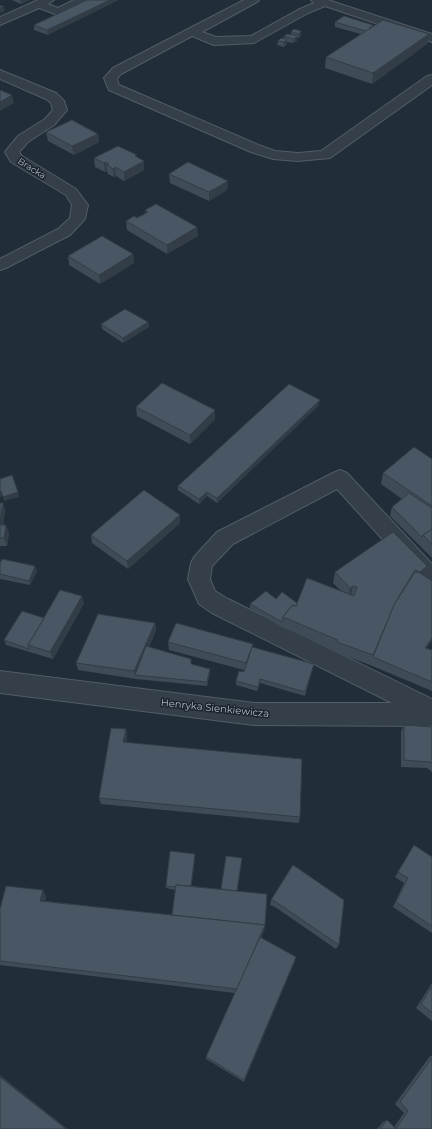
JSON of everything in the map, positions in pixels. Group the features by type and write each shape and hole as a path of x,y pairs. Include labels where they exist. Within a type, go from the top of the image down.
{"street":[{"path":"0,21 43,2 58,12 83,0"},
{"path":"253,0 117,71 110,78 114,87 256,150 273,155 298,157 325,155 432,79"},
{"path":"192,32 214,41 254,39 320,1 432,38"},
{"name":"Bracka","path":"0,74 51,96 57,101 60,110 55,119 21,139 12,152 16,158 71,192 80,205 77,219 64,232 0,265"},
{"path":"432,579 340,478 225,538 202,563 199,579 207,597 220,606 432,711"},
{"name":"Henryka Sienkiewicza","path":"0,682 254,714 432,715"}],"building":[{"path":"87,0 110,0 47,30 34,25"},
{"path":"344,16 373,25 366,31 335,22"},
{"path":"383,20 429,34 373,73 326,57"},
{"path":"294,29 301,31 299,34 291,32"},
{"path":"287,34 297,36 294,39 284,36"},
{"path":"281,38 287,39 284,42 278,41"},
{"path":"0,90 12,95 0,102"},
{"path":"72,120 98,134 72,146 46,132"},
{"path":"118,146 137,155 135,156 144,161 124,172 115,167 113,169 107,165 109,164 106,162 104,163 94,158"},
{"path":"188,162 228,181 209,192 169,174"},
{"path":"156,204 197,227 167,245 126,221 134,216 137,218 148,212 145,210"},
{"path":"102,236 133,254 99,275 68,256"},
{"path":"125,309 148,322 123,338 101,324"},
{"path":"162,383 215,410 190,435 136,407"},
{"path":"289,384 320,400 217,498 207,492 199,499 178,486"},
{"path":"414,447 432,459 432,506 383,473"},
{"path":"12,475 18,492 3,497 0,491 0,479"},
{"path":"144,490 180,515 127,561 91,535"},
{"path":"409,493 432,508 432,529 422,537 392,507"},
{"path":"0,503 3,503 0,520"},
{"path":"0,525 6,525 4,538 0,538"},
{"path":"432,529 432,544 423,535"},
{"path":"393,532 427,566 420,572 415,570 395,603 373,655 337,642 338,640 283,617 292,605 296,606 307,578 354,596 357,587 353,586 350,588 335,572"},
{"path":"2,559 35,566 29,581 0,574 0,563"},
{"path":"415,572 420,573 432,581 432,638 425,648 432,650 432,682 373,657 394,605"},
{"path":"60,590 82,596 50,652 28,645"},
{"path":"266,591 276,599 282,592 297,603 296,606 292,605 283,617 282,622 250,604"},
{"path":"22,611 44,618 28,645 29,649 4,640"},
{"path":"98,614 155,623 134,671 76,663"},
{"path":"176,623 253,644 246,663 168,642"},
{"path":"146,646 191,659 191,664 210,669 207,682 135,675"},
{"path":"252,647 314,664 305,692 260,679 258,687 236,681 239,671 244,672"},
{"path":"404,725 432,727 432,763 404,760"},
{"path":"111,728 126,729 123,742 302,759 300,817 99,798"},
{"path":"414,845 432,857 432,926 396,902 408,878 398,872"},
{"path":"170,851 195,854 191,886 166,886"},
{"path":"226,856 242,858 237,891 221,889"},
{"path":"293,865 344,900 339,945 271,900"},
{"path":"176,885 267,894 265,925 172,915"},
{"path":"6,886 43,890 40,901 265,925 237,989 0,961 0,909"},
{"path":"260,937 296,957 244,1080 206,1057"},
{"path":"432,986 432,1013 421,1004"},
{"path":"432,1058 432,1129 396,1129 408,1111 400,1102"},
{"path":"0,1077 66,1129 0,1129"},
{"path":"387,1120 396,1129 380,1129"}]}
